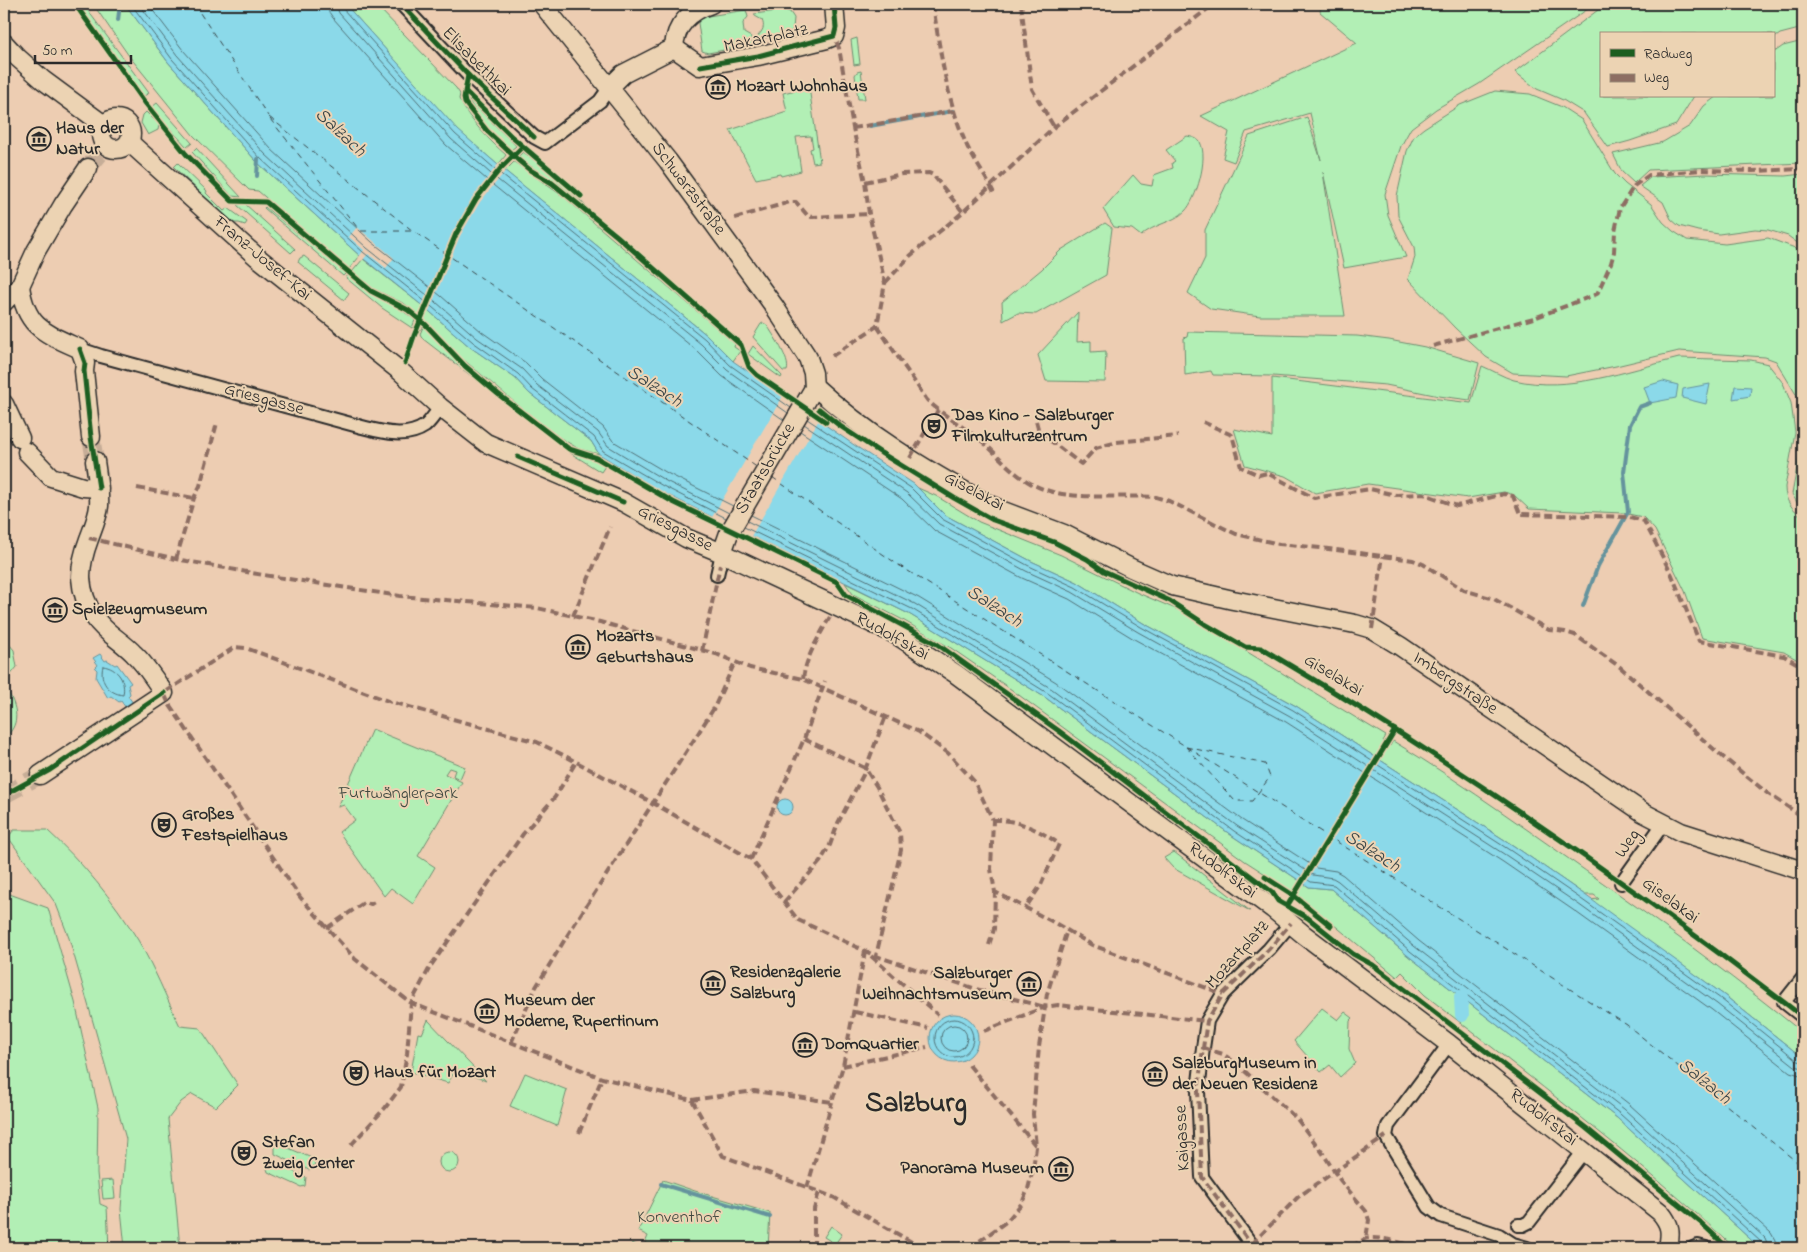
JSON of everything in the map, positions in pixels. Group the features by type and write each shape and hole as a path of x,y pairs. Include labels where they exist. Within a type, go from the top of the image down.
{"main road":[{"name":"Schwarzstraße","path":"542,4 668,161 782,316 808,358 813,373 814,386"},
{"path":"610,87 623,74 674,48 675,37 683,20 711,4"},
{"name":"Makartplatz","path":"674,48 700,66 758,56 827,39 834,36 836,28 834,4"},
{"name":"Franz-Josef-Kai","path":"4,43 43,80 104,125 110,119 118,118 126,122 132,135 129,142 257,257 400,371 440,407"},
{"path":"4,302 20,286 44,236 88,168"},
{"path":"20,286 22,302 28,316 42,331 80,349 85,363 84,371 91,437"},
{"name":"Staatsbrücke","path":"722,553 729,533 814,386"},
{"name":"Giselakai","path":"814,386 867,430 942,477 1003,511 1064,534 1086,545"},
{"path":"4,404 24,445 52,477 83,487 98,483"},
{"name":"Griesgasse","path":"440,407 486,443 623,502 686,538 722,553"},
{"path":"40,775 164,693 135,655 106,631 94,617 81,584 81,565 99,506 95,461"},
{"name":"Imbergstraße","path":"1086,545 1137,571 1172,586 1372,629 1663,824 1681,832 1803,870"},
{"name":"Rudolfskai","path":"722,553 895,634 956,674 1449,1044 1660,1212 1668,1222 1670,1235 1668,1248"}],"street":[{"name":"Elisabethkai","path":"401,4 468,75 534,137 545,143 600,101 610,87"},
{"name":"Griesgasse","path":"80,349 362,427 394,434 409,433 426,425 440,407"},
{"path":"718,575 722,553"},
{"name":"Weg","path":"1621,883 1663,824"},
{"name":"Mozartplatz","path":"1204,1040 1207,1021 1223,994 1269,949 1290,923"},
{"path":"1803,978 1784,1002 1803,1017"},
{"name":"Kaigasse","path":"1204,1040 1198,1091 1202,1177 1254,1248"},
{"path":"1449,1044 1388,1126 1386,1136 1429,1207 1441,1216 1499,1235 1513,1244 1527,1248"},
{"path":"1518,1225 1524,1225 1529,1222 1584,1151"},
{"path":"1693,1248 1698,1246 1706,1248"}],"green space":[{"path":"78,4 83,4 149,93 144,96"},
{"path":"93,4 125,4 168,62 257,162 360,256 349,269 258,191 249,190 193,135 129,56"},
{"path":"345,4 375,4 456,88 460,94 459,99 474,122 506,155 498,165 458,131"},
{"path":"1322,4 1595,4 1479,84 1436,109 1411,128 1401,146 1385,194 1388,215 1406,257 1344,268 1323,172 1345,316 1260,316 1211,309 1188,293 1205,258 1205,230 1249,136 1307,117 1321,160 1310,113 1246,132 1234,162 1223,158 1229,132 1201,116 1357,43 1320,12"},
{"path":"1606,4 1803,4 1803,28 1780,34 1774,38 1774,32 1600,32 1600,98 1693,98 1676,125 1608,147 1584,113 1563,100 1537,89 1515,72"},
{"path":"746,10 748,17 743,23 744,33 751,37 752,45 708,53 702,51 698,23 702,17"},
{"path":"785,10 790,12 794,18 793,29 790,33 758,39 763,25 762,20 754,14"},
{"path":"857,38 860,64 854,65 851,40"},
{"path":"1803,41 1803,163 1648,170 1634,183 1622,172 1613,154 1663,142 1690,126 1704,106 1714,98 1774,98 1774,52 1783,46"},
{"path":"861,71 865,99 858,99 855,75"},
{"path":"809,87 820,162 813,163 810,149 813,148 811,136 796,137 801,171 756,179 730,130 787,112 783,93"},
{"path":"1495,91 1530,94 1562,107 1582,120 1615,174 1651,204 1663,222 1687,240 1725,244 1768,238 1795,248 1803,255 1803,431 1800,401 1776,361 1765,357 1679,351 1566,376 1513,373 1486,357 1408,279 1415,257 1414,247 1398,216 1397,196 1407,151 1414,136 1424,128 1460,105"},
{"path":"467,98 516,146 511,150 484,123"},
{"path":"157,103 192,143 187,147 151,108"},
{"path":"146,112 159,125 158,130 148,135 141,123"},
{"path":"1187,136 1200,142 1203,158 1197,189 1185,211 1141,236 1132,229 1114,227 1103,209 1133,175 1141,184 1152,186 1154,175 1173,168 1172,163 1175,161 1166,150"},
{"path":"196,148 241,197 232,196 192,152"},
{"path":"523,152 553,174 589,209 559,184 518,157"},
{"path":"514,162 564,197 735,344 734,347 740,351 733,361 708,336 505,171"},
{"path":"178,163 207,191 206,193 224,211 228,208 247,222 245,225 231,223 174,167"},
{"path":"1705,174 1785,176 1803,174 1803,247 1788,236 1768,230 1755,229 1719,234 1679,226 1671,219 1663,202 1640,186 1651,177"},
{"path":"245,204 295,249 291,253 237,205"},
{"path":"265,207 346,273 343,276"},
{"path":"1105,223 1112,228 1106,275 1036,314 1018,313 1003,321 1002,302 1042,269 1061,250"},
{"path":"304,256 349,293 344,300 298,262"},
{"path":"363,259 429,311 470,347 515,378 529,393 591,441 599,454 579,449 559,437 464,360 418,314 405,304 374,289 352,272"},
{"path":"348,275 370,293 400,309 415,320 412,328 382,308 346,278"},
{"path":"1078,312 1077,342 1091,341 1091,352 1106,351 1105,382 1046,381 1038,355"},
{"path":"763,323 767,325 781,348 788,366 787,371 783,371 753,337"},
{"path":"423,327 479,382 423,339 420,334"},
{"path":"1188,332 1357,336 1425,347 1479,363 1470,400 1439,396 1386,385 1273,376 1213,375 1211,371 1185,375 1184,338 1187,337"},
{"path":"753,346 782,376 781,378 748,354"},
{"path":"1679,358 1751,360 1768,364 1783,383 1791,403 1795,432 1785,492 1790,504 1803,518 1803,663 1784,652 1702,638 1685,591 1655,530 1643,517 1623,513 1529,509 1514,495 1504,492 1468,498 1368,484 1315,493 1285,476 1245,465 1234,429 1272,437 1272,378 1471,403 1482,366 1514,380 1555,384 1597,379"},
{"path":"1803,435 1803,509 1792,494"},
{"path":"567,451 592,459 605,466 601,472"},
{"path":"918,488 936,496 979,522 1061,555 1138,593 1178,610 1386,736 1383,741 1390,746 1393,741 1504,814 1637,907 1780,1014 1803,1033 1803,1058 1724,995 1590,900 1599,899 1594,895 1585,895 1514,846 1296,706 1143,623 1077,582 1031,561 945,515"},
{"path":"845,583 909,614 1046,698 1231,835 1309,887 1331,889 1407,955 1617,1118 1760,1248 1735,1248 1622,1150 1425,995 1402,972 1397,977 1298,895 1245,861 1012,690 951,648 853,594"},
{"path":"4,638 14,650 17,667 4,683"},
{"path":"4,685 14,705 16,719 14,726 4,738"},
{"name":"Furtwänglerpark","path":"372,729 465,767 460,779 453,776 455,770 449,768 445,774 462,782 418,856 435,867 413,904 391,888 384,896 339,832 355,820 344,805 338,807"},
{"path":"1165,817 1171,819 1270,893 1271,897 1167,821"},
{"path":"14,830 47,830 85,868 118,910 138,940 155,971 180,1026 200,1028 238,1085 216,1107 192,1094 181,1102 168,1119 180,1248 125,1248 121,1209 126,1139 69,938 56,904 8,837"},
{"path":"1174,852 1250,911 1173,868 1164,858"},
{"path":"4,892 48,908 75,1002 98,1108 97,1173 100,1204 107,1207 109,1248 4,1248"},
{"path":"1322,1008 1338,1020 1345,1012 1353,1018 1350,1021 1349,1049 1355,1063 1340,1077 1330,1065 1321,1072 1294,1041"},
{"path":"428,1020 486,1081 456,1069 448,1083 411,1072 418,1033 422,1034"},
{"path":"525,1073 567,1090 557,1126 510,1106"},
{"path":"279,1144 314,1159 313,1168 309,1170 275,1154 275,1146"},
{"path":"449,1152 456,1155 459,1162 456,1169 449,1172 442,1169 439,1162 442,1155"},
{"path":"272,1162 306,1177 305,1186 301,1187 268,1172 267,1168"},
{"path":"113,1180 115,1198 103,1199 101,1181"},
{"name":"Konventhof","path":"663,1180 770,1213 768,1248 643,1248 648,1236 638,1231"},
{"path":"831,1226 842,1234 835,1244 824,1237"},
{"path":"632,1243 643,1248 630,1248"}],"water":[{"name":"Salzach","path":"125,4 345,4 458,130 498,165 708,336 733,361 914,484 945,515 1031,561 1077,582 1143,623 1296,706 1514,846 1724,995 1803,1058 1803,1248 1760,1248 1617,1118 1407,955 1331,889 1309,887 1231,835 1046,698 909,614 660,491 599,454 591,441 529,393 515,378 470,347 429,311 360,256 257,162 168,62"},
{"path":"1663,381 1678,385 1676,398 1650,403 1644,387"},
{"path":"1710,384 1706,404 1682,398 1683,389"},
{"path":"1735,386 1751,387 1750,396 1733,399"},
{"path":"100,654 105,661 117,664 131,683 128,685 130,694 128,696 133,703 126,708 121,701 119,702 111,696 108,698 96,678 97,670 95,668 98,665 93,658"},
{"path":"785,799 791,801 793,807 791,813 785,815 779,813 777,807 779,801"},
{"path":"949,1014 959,1014 968,1018 974,1024 977,1029 977,1047 968,1058 959,1062 949,1062 940,1058 934,1052 930,1043 930,1033 934,1024 940,1018"}],"pier":[{"path":"499,163 507,169 480,202 460,236 428,313 421,308 452,233 473,197"},
{"path":"357,227 394,258 386,268 368,254 362,261 358,258 364,250 349,237"},
{"path":"784,394 820,418 750,538 711,519"},
{"path":"1377,755 1381,758 1303,886 1299,883"}],"waterway":[{"path":"118,20 120,4"},
{"path":"870,126 953,111"},
{"path":"257,176 258,159"},
{"path":"1583,606 1598,566 1628,512 1624,472 1630,425 1639,407 1650,403"},
{"path":"1461,997 1462,1015"},
{"path":"661,1184 770,1217"}],"ferry route":[{"path":"194,4 268,116"},
{"path":"269,117 413,231 758,468"},
{"path":"270,119 357,227"},
{"path":"361,231 412,231"},
{"path":"772,477 897,564 1627,1025 1803,1167"},
{"path":"1186,747 1265,764 1270,777 1252,801 1235,801 1186,747"}],"tunnel":[{"path":"88,168 107,145"},
{"path":"91,437 95,461"},
{"path":"4,795 40,775"}],"marked path":[{"path":"933,4 954,112 967,146 994,193"},
{"path":"1021,4 1032,89 1054,127"},
{"path":"885,283 910,256 963,212 1054,127 1214,4"},
{"path":"832,356 877,326 885,283 869,214 865,182 839,48 834,36"},
{"path":"853,128 953,111"},
{"path":"1433,346 1537,317 1597,294 1614,252 1615,231 1620,208 1634,186 1649,175 1701,170 1753,171 1803,169"},
{"path":"865,182 902,174 929,173 933,175 963,212"},
{"path":"735,218 790,202 796,202 808,216 812,217 869,214"},
{"path":"877,326 927,400 979,439 1017,474 1035,486 1071,495 1156,497 1169,501 1236,534 1279,544 1413,560 1423,564 1464,590 1494,599 1549,630 1575,635 1620,667 1767,793 1803,817"},
{"path":"910,458 938,410"},
{"path":"1036,421 1039,432 1081,464 1096,448 1117,442 1178,436"},
{"path":"1203,422 1232,435 1241,467 1259,475 1267,473 1314,498 1370,489 1396,495 1424,494 1457,506 1504,494 1513,496 1520,514 1630,517 1644,521 1672,575 1699,641 1784,656 1803,667"},
{"path":"176,559 194,498 200,486 217,423"},
{"path":"137,488 194,498"},
{"path":"573,616 610,527"},
{"path":"89,538 176,559 263,575 400,596 537,608 600,622 716,654 750,668 803,679 919,732 948,753 974,781 993,820 991,869 995,892 1055,923 1092,945 1223,994"},
{"path":"1372,629 1383,556"},
{"path":"702,651 720,565"},
{"path":"803,679 810,654 831,615"},
{"path":"865,951 843,1066 832,1102 754,1091 692,1100 602,1078 411,1003 355,959 300,897 169,704 164,693 235,647 246,648 391,702 537,742 653,803 751,859 798,920 876,956 976,989 1045,1007"},
{"path":"511,1043 536,987 714,708 735,662"},
{"path":"751,859 804,739 825,681"},
{"path":"784,902 820,862 830,845 838,823 863,775 886,716"},
{"path":"804,739 865,768 877,787 900,833 901,850 876,956"},
{"path":"351,1145 385,1108 401,1087 407,1054 411,1003 430,967 523,834 555,797 576,762"},
{"path":"993,820 1011,821 1028,826 1059,844 1041,885 1026,907"},
{"path":"989,945 994,929 995,892"},
{"path":"327,928 365,902 371,904 376,901"},
{"path":"1254,1248 1202,1177 1198,1091 1207,1021 1223,994 1269,949 1291,923"},
{"path":"970,1248 1007,1221 1022,1203 1028,1189 1036,1147 1033,1114 1039,1047 1047,994 1067,930"},
{"path":"871,956 938,1015"},
{"path":"984,1031 1045,1007 1058,1005 1207,1021"},
{"path":"855,1012 928,1028"},
{"path":"843,1066 927,1047"},
{"path":"1203,1048 1223,1054 1237,1064 1297,1119 1340,1180 1366,1211 1369,1220 1366,1238"},
{"path":"969,1065 1036,1146"},
{"path":"579,1133 602,1078"},
{"path":"692,1100 723,1156 833,1197 922,1248"},
{"path":"807,1188 832,1102"},
{"path":"1252,1244 1298,1197 1386,1136"},
{"path":"814,1248 814,1209 819,1192"},
{"path":"1352,1248 1357,1243 1370,1238 1398,1242 1416,1248"}],"cycle path":[{"path":"75,4 146,104 186,154 232,201 266,202 371,291 408,310 426,325 465,366 569,449 597,458 673,502 837,582 846,595 937,644 1059,731 1272,892 1278,901 1308,918 1353,954 1373,965 1586,1128 1700,1222 1728,1248"},
{"path":"401,4 468,75 534,137"},
{"path":"700,66 758,56 834,36 836,28 834,4"},
{"path":"468,75 464,98 465,103 487,131 530,170 552,183 617,236 741,345 749,367 757,375 826,422"},
{"path":"466,92 512,137 581,196"},
{"path":"405,363 414,336 456,234 476,199 501,168 520,149"},
{"path":"80,349 85,363 84,371 91,437 99,488"},
{"path":"819,409 840,426 881,453 993,520 1054,542 1087,559 1104,571 1170,601 1245,647 1261,648 1331,690 1470,778 1538,824 1672,919 1803,1017"},
{"path":"518,457 623,502"},
{"path":"4,795 50,770 164,693"},
{"path":"1289,903 1395,730"},
{"path":"1265,877 1293,895 1331,926"}],"place":[{"name":"Mozart Wohnhaus","path":"718,87"},
{"name":"Haus der Natur","path":"39,139"},
{"name":"Das Kino - Salzburger Filmkulturzentrum","path":"934,426"},
{"name":"Spielzeugmuseum","path":"55,610"},
{"name":"Mozarts Geburtshaus","path":"578,647"},
{"name":"Großes Festspielhaus","path":"164,825"},
{"name":"Residenzgalerie Salzburg","path":"713,983"},
{"name":"Salzburger Weihnachtsmuseum","path":"1029,984"},
{"name":"Museum der Moderne, Rupertinum","path":"487,1011"},
{"name":"DomQuartier","path":"805,1045"},
{"name":"Haus für Mozart","path":"356,1073"},
{"name":"SalzburgMuseum in der Neuen Residenz","path":"1155,1074"},
{"name":"Stefan Zweig Center","path":"244,1153"},
{"name":"Panorama Museum","path":"1061,1169"}],"district":[{"name":"Salzburg","path":"916,1104"}]}
